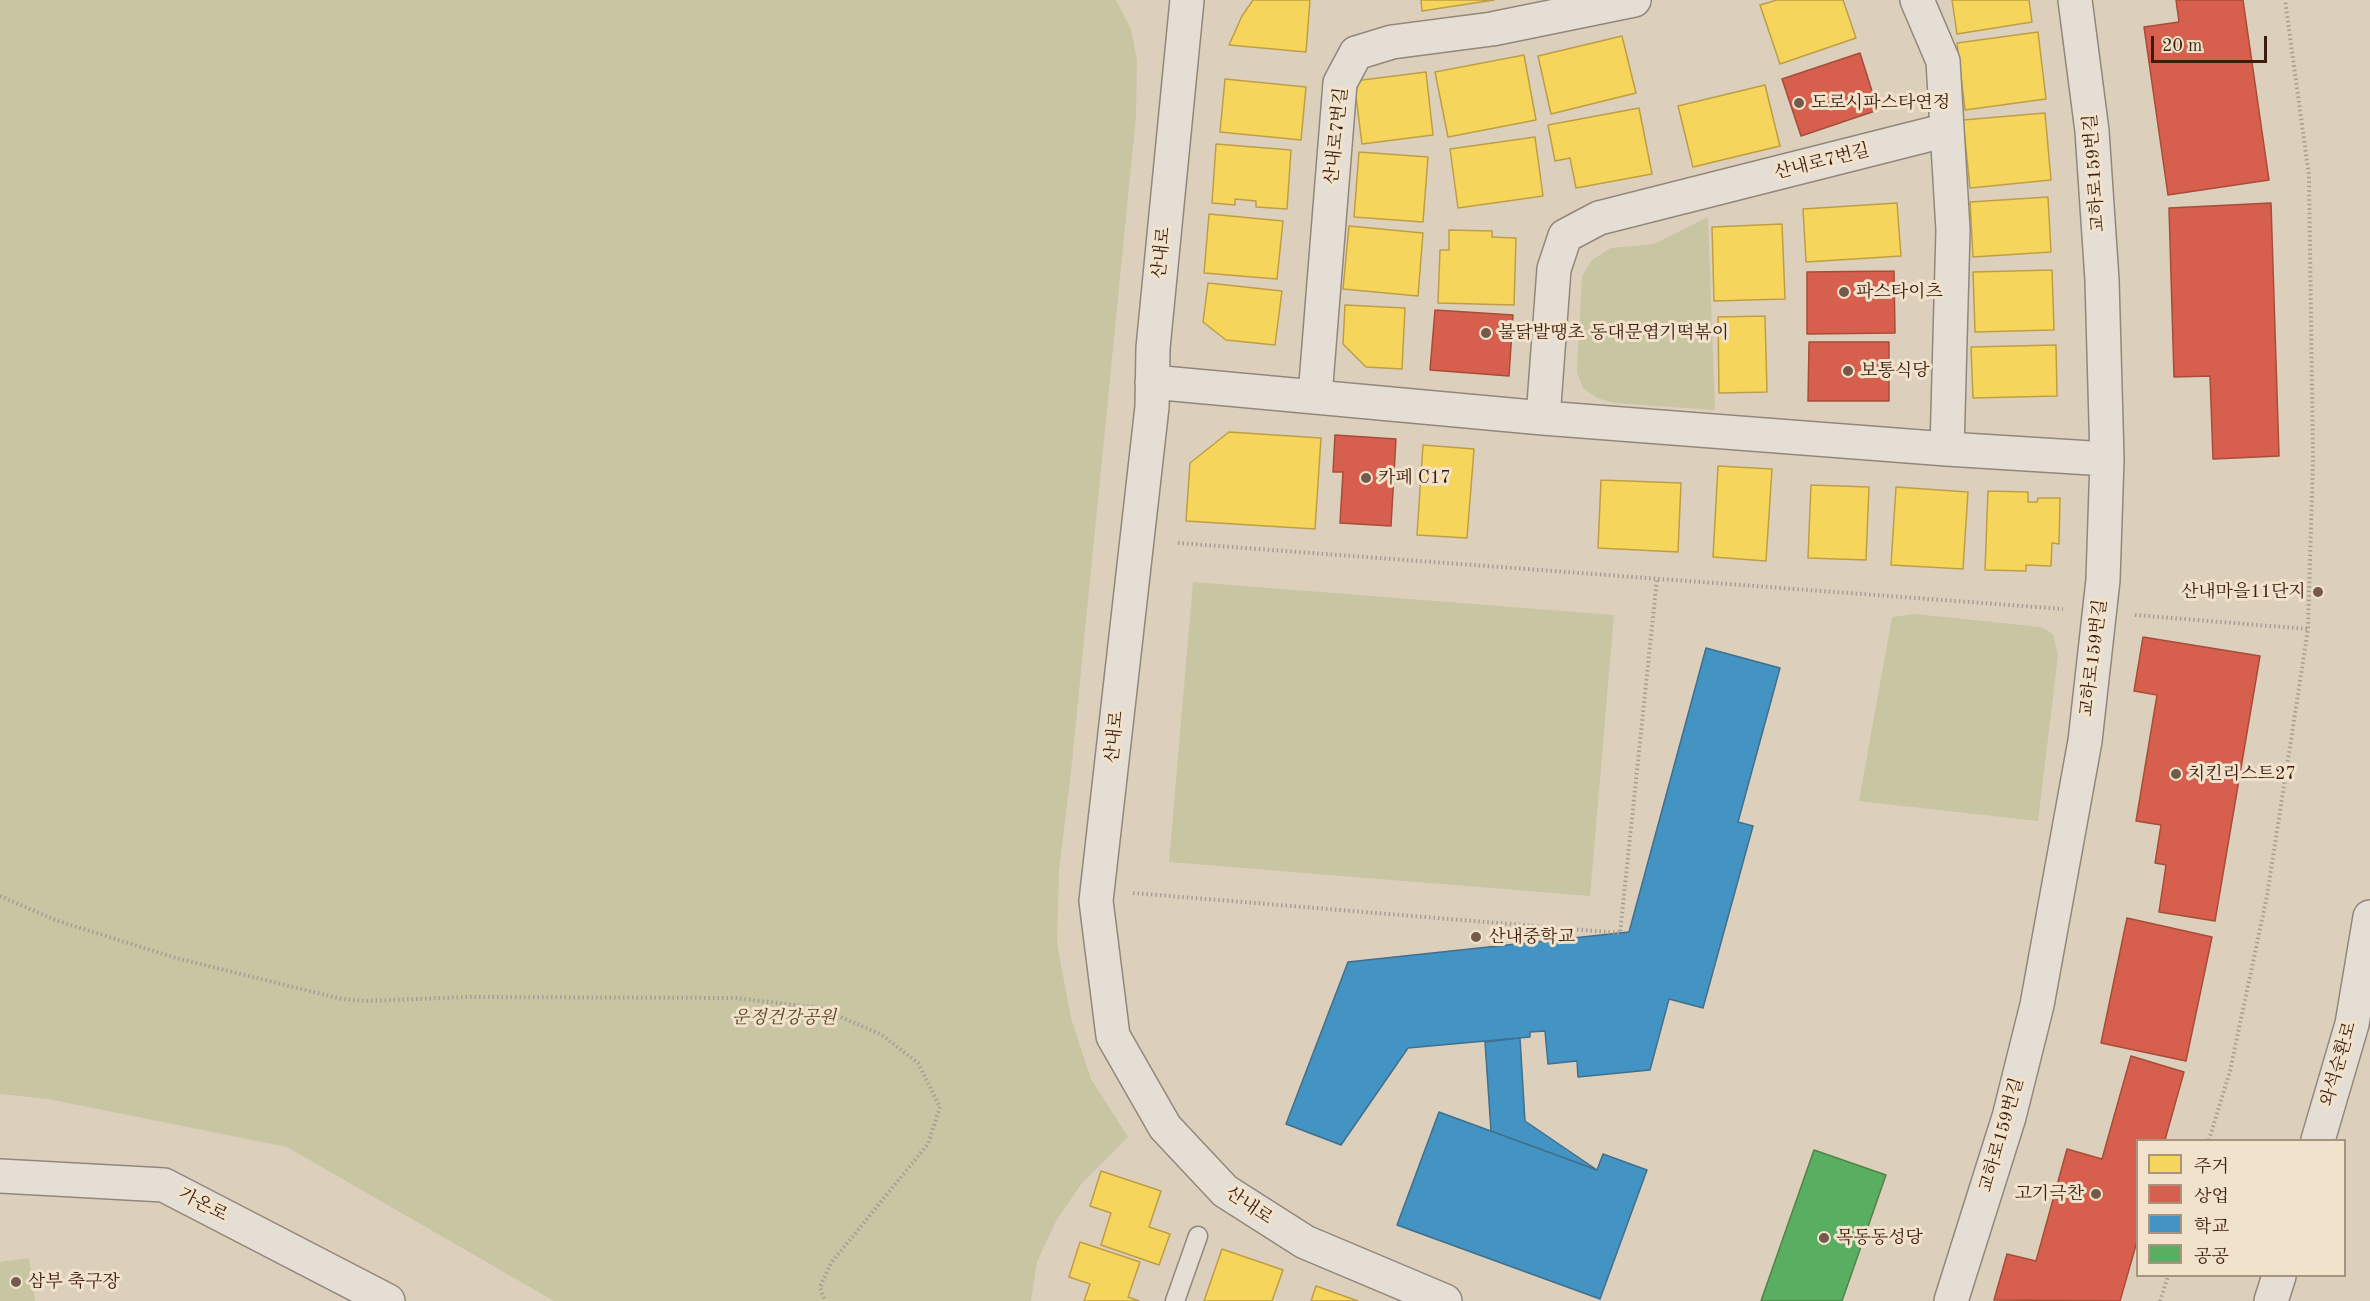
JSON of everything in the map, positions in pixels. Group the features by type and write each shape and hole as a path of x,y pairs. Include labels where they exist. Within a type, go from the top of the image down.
{"street":[{"name":"산내로","path":"1187,0 1153,348 1150,418 1096,901 1113,1036 1165,1127 1225,1191 1305,1242 1413,1295 1445,1301"},
{"name":"산내로7번길","path":"1315,396 1340,83 1356,53 1392,42 1492,29 1634,0"},
{"path":"1917,0 1943,61 1953,230 1947,449"},
{"name":"교하로159번길","path":"1951,1301 2010,1117 2037,1005 2085,741 2103,580 2107,459 2102,280 2092,131 2075,0"},
{"name":"산내로7번길","path":"1543,418 1554,269 1566,236 1599,218 1947,130"},
{"path":"1152,382 1543,418 2107,459"},
{"name":"와석순환로","path":"2318,1139 2361,1026 2370,916"},
{"name":"가온로","path":"0,1176 164,1185 388,1301"},
{"path":"2271,1301 2278,1277"}],"lane":[{"path":"1175,1301 1198,1236"}],"path":[{"path":"2209,1139 2230,1071 2267,896 2308,629 2313,459 2309,176 2285,0"},
{"path":"1178,543 2068,610"},
{"path":"1133,893 1620,933 1657,579"},
{"path":"2131,614 2308,629"},
{"path":"0,896 58,921 176,958 342,999 366,1001 467,997 735,998 820,1008 882,1035 918,1063 940,1107 928,1144 831,1263 820,1287 825,1301"},
{"path":"2160,1301 2167,1277"}],"green space":[{"name":"운정건강공원","path":"0,0 1116,0 1131,29 1137,60 1136,116 1071,772 1059,871 1057,943 1071,1018 1091,1079 1128,1137 1082,1183 1056,1221 1037,1262 1031,1301 554,1301 287,1147 48,1099 0,1094"},
{"path":"1708,217 1715,410 1614,403 1597,398 1583,388 1577,372 1582,276 1592,260 1611,248 1654,244"},
{"path":"1193,582 1614,615 1590,896 1169,862"},
{"path":"1915,614 2041,627 2053,634 2058,655 2038,821 1859,801 1892,617"},
{"name":"삼부 축구장","path":"29,1258 35,1301 0,1301 0,1262"}],"building: 주거":[{"path":"1253,0 1310,0 1306,52 1229,45 1242,16"},
{"path":"1421,0 1494,0 1422,11"},
{"path":"1777,0 1843,0 1856,38 1780,64 1760,5"},
{"path":"1952,0 2029,0 2032,22 1957,34"},
{"path":"2038,32 2046,99 1965,110 1957,43"},
{"path":"1622,36 1636,93 1551,114 1538,56"},
{"path":"1524,55 1536,120 1448,137 1435,72"},
{"path":"1426,72 1433,135 1362,144 1354,81"},
{"path":"1225,79 1306,87 1301,140 1220,132"},
{"path":"1765,85 1780,146 1693,167 1678,106"},
{"path":"1639,108 1652,174 1576,188 1570,158 1555,161 1548,125"},
{"path":"2045,113 2051,180 1970,188 1963,120"},
{"path":"1535,137 1543,196 1458,208 1450,149"},
{"path":"1216,144 1291,150 1287,209 1256,207 1256,201 1235,199 1235,205 1212,203"},
{"path":"1359,152 1428,157 1423,222 1354,217"},
{"path":"2048,197 2051,252 1973,257 1970,202"},
{"path":"1897,203 1901,256 1806,262 1803,209"},
{"path":"1209,214 1283,221 1277,279 1204,273"},
{"path":"1782,224 1785,299 1714,301 1712,227"},
{"path":"1349,226 1423,233 1418,296 1343,289"},
{"path":"1449,230 1492,231 1492,237 1516,238 1514,305 1438,303 1440,250 1449,250"},
{"path":"2052,270 2054,330 1975,332 1973,272"},
{"path":"1208,283 1282,291 1275,345 1226,340 1203,322"},
{"path":"1345,305 1405,308 1402,369 1366,367 1343,344"},
{"path":"1765,316 1767,392 1719,393 1718,317"},
{"path":"2056,345 2057,396 1973,398 1971,347"},
{"path":"1229,432 1321,438 1315,529 1186,521 1190,463"},
{"path":"1423,445 1474,449 1467,538 1417,535"},
{"path":"1718,466 1772,469 1766,561 1713,557"},
{"path":"1601,480 1681,483 1678,552 1598,548"},
{"path":"1811,485 1869,487 1866,560 1808,558"},
{"path":"1896,487 1968,492 1963,569 1891,565"},
{"path":"1988,491 2028,492 2028,502 2037,502 2038,498 2060,498 2059,544 2052,543 2051,566 2026,565 2026,571 1985,570"},
{"path":"1101,1171 1161,1191 1149,1227 1170,1234 1159,1265 1101,1245 1111,1213 1090,1206"},
{"path":"1080,1242 1140,1262 1128,1297 1139,1301 1084,1301 1090,1284 1069,1277"},
{"path":"1222,1249 1283,1270 1272,1301 1204,1301"},
{"path":"1316,1286 1358,1301 1311,1301"}],"building: 상업":[{"path":"2176,0 2243,0 2269,180 2168,195 2144,27 2179,22"},
{"path":"1860,53 1878,110 1801,136 1782,79"},
{"path":"2271,203 2279,456 2213,459 2210,376 2174,377 2169,208"},
{"path":"1894,271 1895,333 1807,334 1807,272"},
{"path":"1435,310 1513,315 1509,376 1430,370"},
{"path":"1809,342 1889,342 1889,401 1808,401"},
{"path":"1335,435 1396,439 1391,526 1340,523 1343,472 1333,472"},
{"path":"2143,637 2260,656 2215,921 2159,912 2166,865 2155,863 2161,825 2136,821 2157,695 2134,691"},
{"path":"2127,918 2212,937 2186,1061 2101,1043"},
{"path":"2131,1056 2184,1072 2165,1139 2136,1139 2136,1245 2120,1301 1994,1300 2007,1254 2036,1261 2067,1149 2102,1159"}],"building: 학교":[{"path":"1706,648 1780,668 1738,822 1753,826 1703,1008 1669,999 1650,1070 1578,1077 1577,1061 1548,1064 1545,1031 1530,1032 1530,1037 1408,1048 1341,1145 1286,1124 1348,962 1629,932"},
{"path":"1520,1038 1525,1121 1597,1170 1491,1131 1485,1042"},
{"path":"1439,1112 1597,1170 1603,1154 1647,1170 1600,1299 1397,1225"}],"building: 공공":[{"name":"목동동성당","path":"1814,1150 1886,1175 1842,1301 1761,1301"}],"place":[{"name":"도로시파스타연정","path":"1799,103"},
{"name":"파스타이츠","path":"1844,292"},
{"name":"불닭발땡초 동대문엽기떡볶이","path":"1486,333"},
{"name":"보통식당","path":"1848,371"},
{"name":"카페 C17","path":"1366,478"},
{"name":"산내마을11단지","path":"2318,592"},
{"name":"치킨리스트27","path":"2176,774"},
{"name":"산내중학교","path":"1476,937"},
{"name":"고기극찬","path":"2096,1194"},
{"name":"목동동성당","path":"1824,1238"},
{"name":"삼부 축구장","path":"16,1282"}]}
